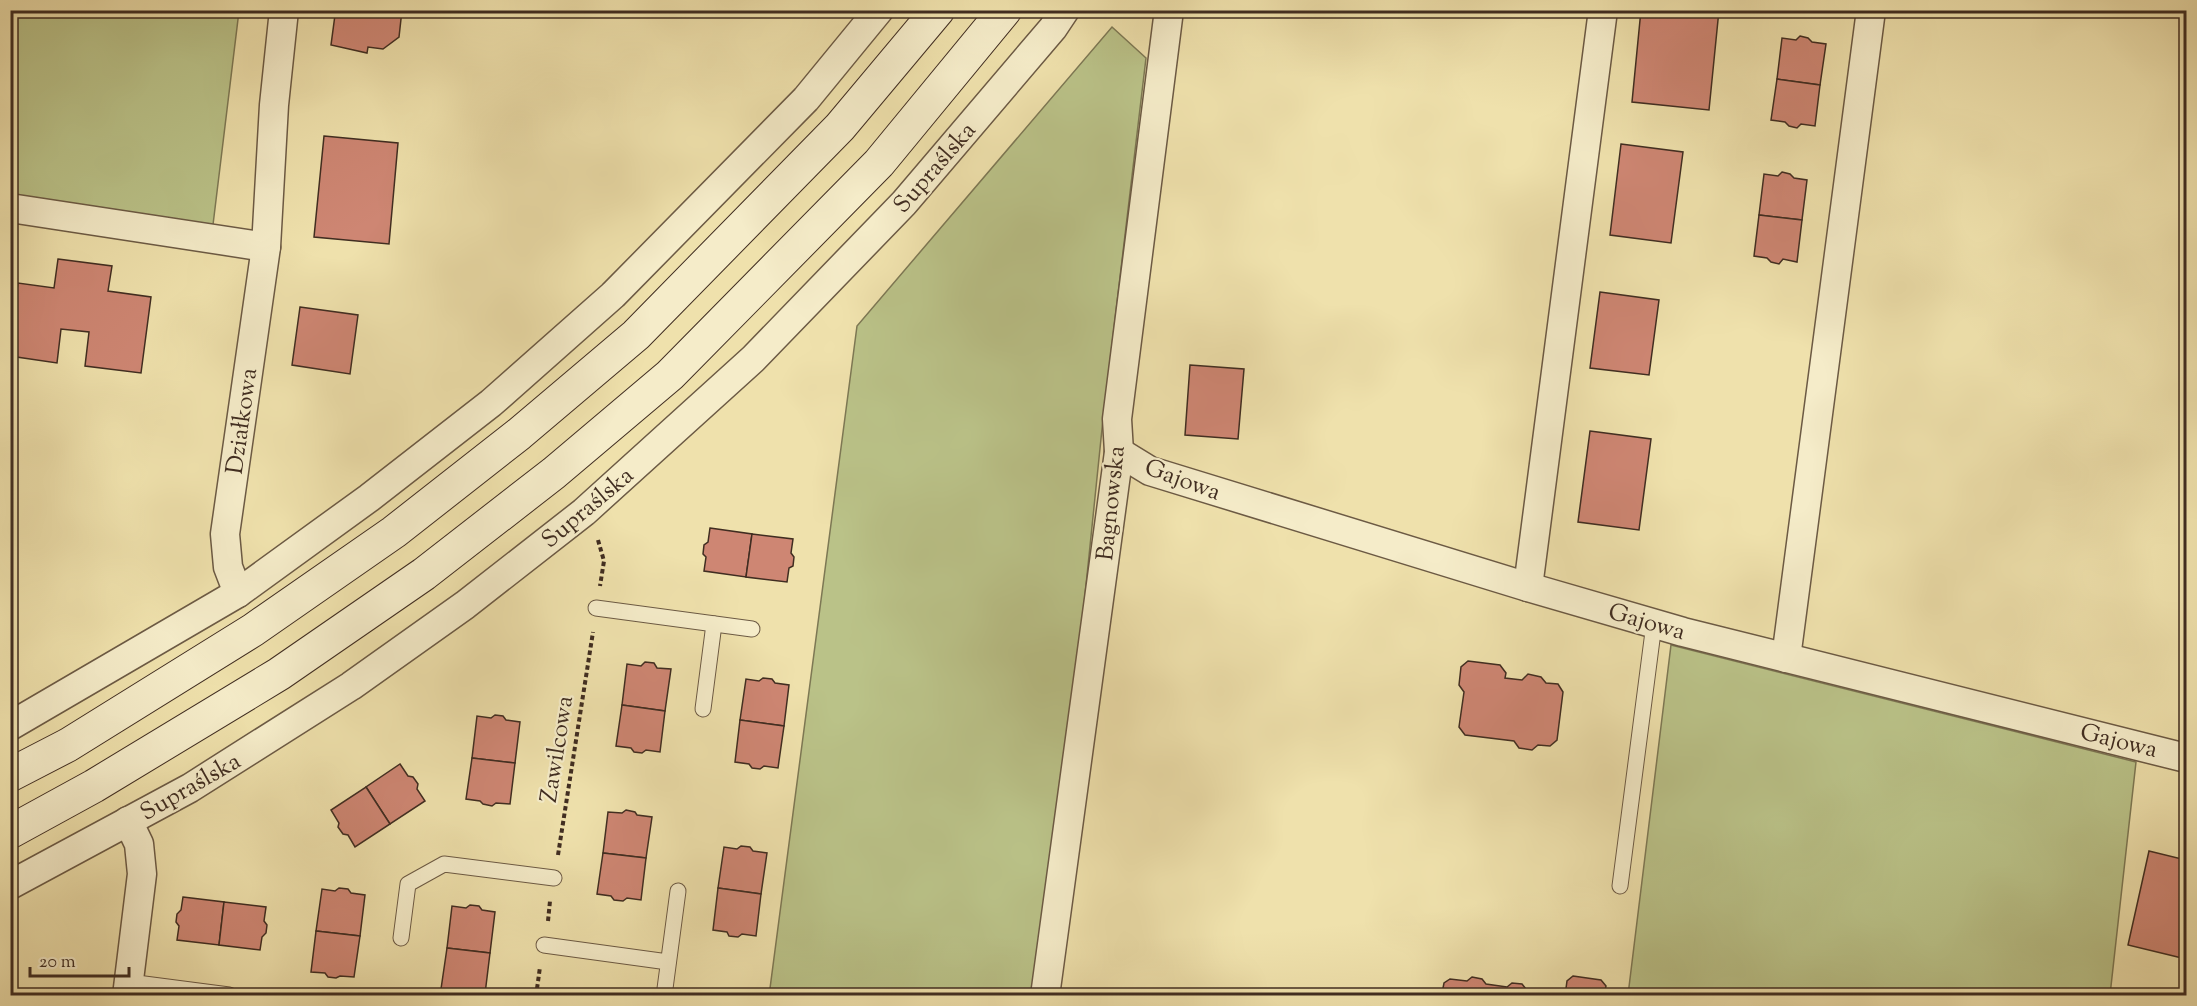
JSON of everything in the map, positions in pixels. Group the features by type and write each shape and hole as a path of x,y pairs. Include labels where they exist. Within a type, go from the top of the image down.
{"main road":[{"path":"10,775 68,745 253,630 394,532 519,434 636,335 840,127 938,10"},
{"path":"10,832 94,786 279,674 424,574 554,474 670,375 879,163 1005,10"}],"street":[{"name":"Działkowa","path":"238,593 228,567 225,534 266,247 274,105 284,10"},
{"path":"10,726 238,593 369,498 491,403 613,295 806,99 879,10"},
{"name":"Supraślska","path":"10,885 190,788 351,686 465,605 584,512 753,359 904,203 1053,28 1065,10"},
{"name":"Bagnowska","path":"1045,996 1119,452 1117,419 1169,10"},
{"path":"1528,587 1603,10"},
{"path":"1786,658 1871,10"},
{"path":"10,208 266,247"},
{"name":"Gajowa","path":"1119,452 1150,471 1654,624 2187,758"},
{"path":"128,821 139,844 142,874 128,989"}],"lane":[{"path":"596,609 752,629"},
{"path":"703,710 714,624"},
{"path":"1620,886 1654,624"},
{"path":"401,938 408,884 444,864 554,878"},
{"path":"664,996 678,891"},
{"path":"544,945 669,963"},
{"path":"128,989 229,995"}],"path":[{"name":"Zawilcowa","path":"536,996 604,561 594,528 584,512"}],"green space":[{"path":"10,11 239,11 212,233 11,199"},
{"path":"1112,27 1146,58 1102,429 1044,995 769,996 857,326"},
{"path":"1671,645 2136,762 2110,995 1628,995"}],"building":[{"path":"339,10 402,10 399,37 383,49 368,47 367,53 331,45 335,15 338,15"},
{"path":"1641,10 1719,10 1709,110 1632,102"},
{"path":"1800,36 1812,42 1826,44 1820,85 1777,79 1782,38 1796,40"},
{"path":"1777,79 1820,85 1815,126 1801,124 1797,128 1785,122 1771,120"},
{"path":"324,136 398,143 389,244 314,237"},
{"path":"1621,144 1683,152 1671,243 1610,235"},
{"path":"1782,172 1794,178 1807,180 1802,220 1759,215 1764,174 1778,176"},
{"path":"1759,215 1802,220 1797,262 1783,259 1779,264 1767,258 1754,256"},
{"path":"58,259 112,266 108,291 151,297 141,373 85,366 89,332 61,329 57,363 10,356 10,335 18,283 54,288"},
{"path":"1600,292 1659,300 1649,375 1590,368"},
{"path":"300,307 358,315 350,374 292,365"},
{"path":"1190,365 1244,369 1238,439 1185,435"},
{"path":"1590,431 1651,439 1639,530 1578,522"},
{"path":"710,528 752,534 746,577 704,571 706,557 703,554 704,545 708,542"},
{"path":"752,534 793,539 791,553 794,557 793,566 789,568 787,582 746,577"},
{"path":"1468,661 1500,665 1506,673 1505,678 1522,680 1528,674 1541,677 1546,683 1558,684 1563,692 1557,740 1550,746 1538,745 1532,750 1519,748 1514,741 1465,735 1459,727 1464,692 1459,685 1461,667"},
{"path":"645,662 654,663 657,668 671,669 665,711 622,705 627,664 641,666"},
{"path":"763,678 789,685 784,726 740,720 746,679 759,681"},
{"path":"622,705 665,711 660,752 646,750 642,753 634,752 631,748 616,746"},
{"path":"495,715 503,716 506,720 520,722 515,763 472,758 477,716 491,718"},
{"path":"740,720 784,726 778,768 764,766 760,769 752,768 749,764 735,762"},
{"path":"472,758 515,763 510,804 496,803 492,806 466,799"},
{"path":"400,764 408,776 413,777 418,784 417,789 425,801 390,824 366,787"},
{"path":"366,787 390,824 355,847 348,835 343,834 338,827 339,823 331,810"},
{"path":"626,810 635,812 637,815 652,817 646,858 603,853 608,812 622,813"},
{"path":"741,846 767,853 761,894 718,888 724,847 737,849"},
{"path":"2149,851 2186,860 2186,959 2128,945"},
{"path":"603,853 646,858 641,900 627,898 623,901 614,900 611,896 597,894"},
{"path":"339,888 365,895 360,936 316,931 322,889 335,891"},
{"path":"718,888 761,894 756,936 742,934 738,937 729,936 727,932 713,930"},
{"path":"183,897 224,902 219,945 177,940 179,926 176,922 177,914 181,910"},
{"path":"224,902 266,907 264,921 267,925 266,933 262,937 260,950 219,945"},
{"path":"470,905 495,912 490,953 447,948 452,906 466,908"},
{"path":"316,931 360,936 354,977 336,978 328,977 325,973 311,972"},
{"path":"447,948 490,953 485,994 471,993 463,996 458,995 455,990 441,989"},
{"path":"1573,976 1601,980 1606,986 1604,996 1565,996 1567,981"},
{"path":"1472,977 1482,979 1486,984 1507,987 1512,983 1522,984 1526,989 1543,992 1546,996 1444,996 1442,993 1444,983 1450,979 1467,981"}]}
